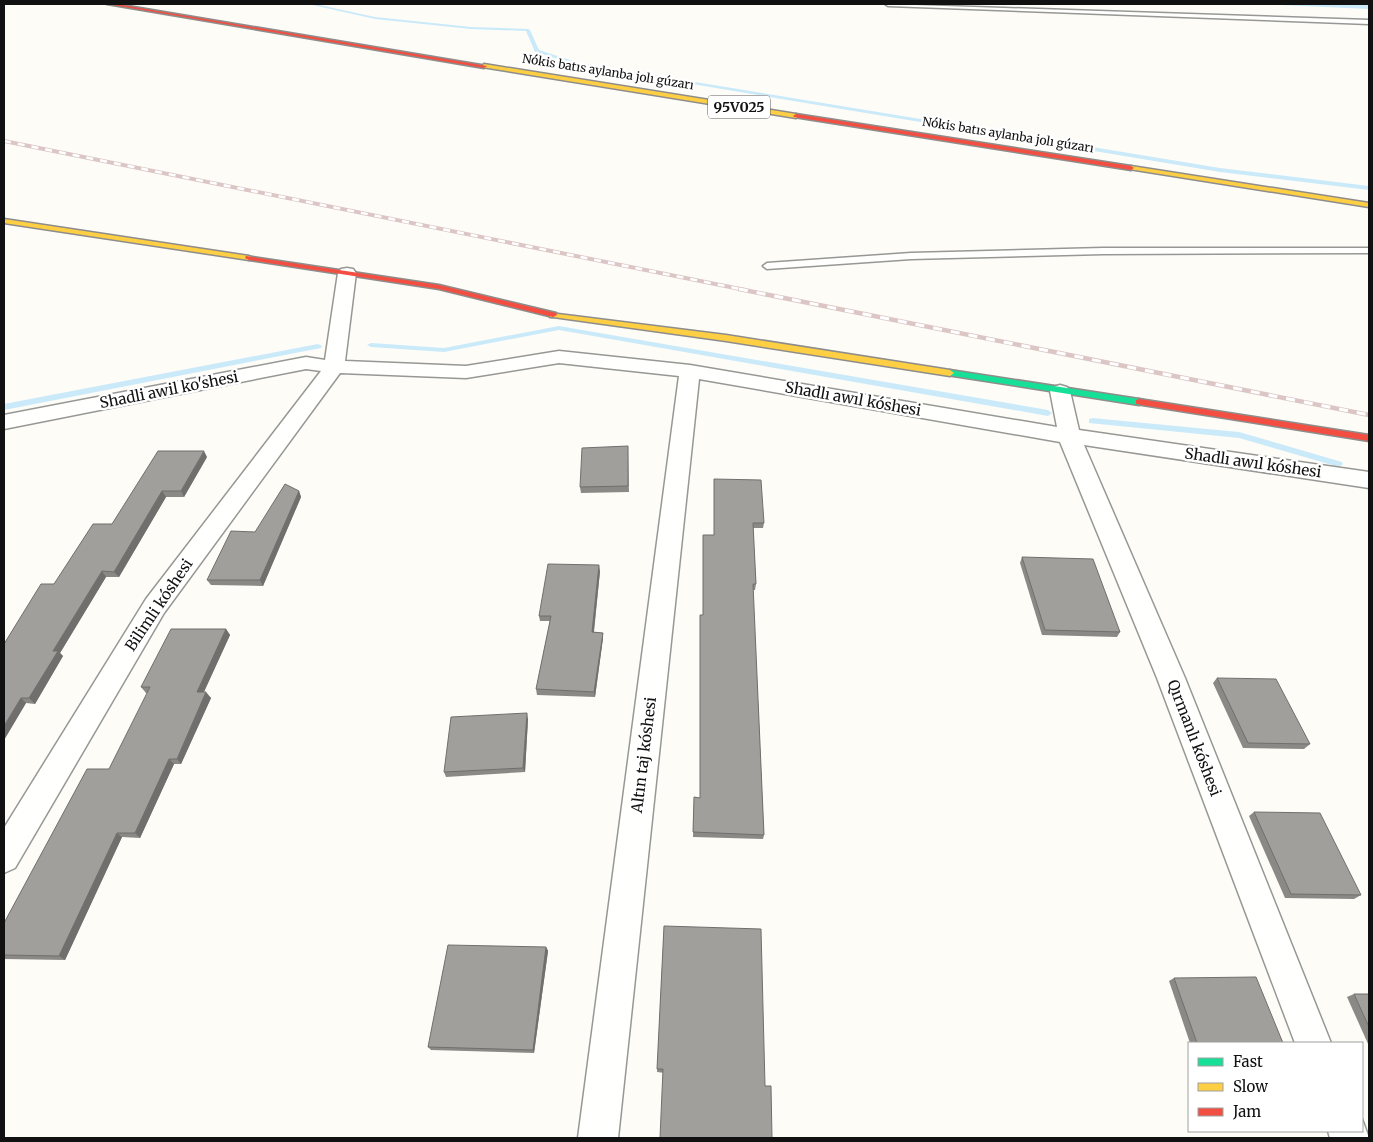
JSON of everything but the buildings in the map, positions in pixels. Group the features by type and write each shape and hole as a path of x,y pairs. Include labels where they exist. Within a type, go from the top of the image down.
{"main road":[{"name":"Nókis batıs aylanba jolı gúzarı","path":"109,4 684,98 1369,205"},
{"path":"4,221 439,287 560,317 726,338 1369,438"}],"street":[{"path":"334,367 346,273"},
{"name":"Shadlı awıl kóshesi","path":"334,367 466,372 559,358 690,371 1069,436 1369,480"},
{"name":"Shadli awil ko'shesi","path":"4,422 306,363 334,367"},
{"name":"Bilimli kóshesi","path":"4,857 155,606 334,367"},
{"name":"Altın taj kóshesi","path":"598,1138 690,371"},
{"name":"Qırmanlı kóshesi","path":"1060,391 1069,436 1171,678 1313,1042"}],"lane":[{"path":"888,4 1369,22"},
{"path":"767,266 911,256 1103,251 1369,251"}],"water":[{"path":"1258,4 1369,4 1369,9"}],"waterway":[{"path":"310,4 375,18 471,28 528,30 537,51 578,64 1220,170 1369,188"},
{"path":"371,345 444,350 559,328 1048,413"},
{"path":"4,407 318,346"},
{"path":"1092,421 1239,435 1339,464"}],"railway":[{"path":"4,141 745,290"},
{"path":"739,289 1369,415"}],"traffic: fast":[{"path":"950,373 1139,402"}],"traffic: slow":[{"path":"484,66 796,116"},
{"path":"1131,168 1369,205"},
{"path":"4,221 249,258"},
{"path":"553,315 726,338 950,373"}],"traffic: jam":[{"path":"109,4 484,66"},
{"path":"796,116 1131,168"},
{"path":"249,258 439,287 553,315"},
{"path":"1139,402 1369,438"}]}
